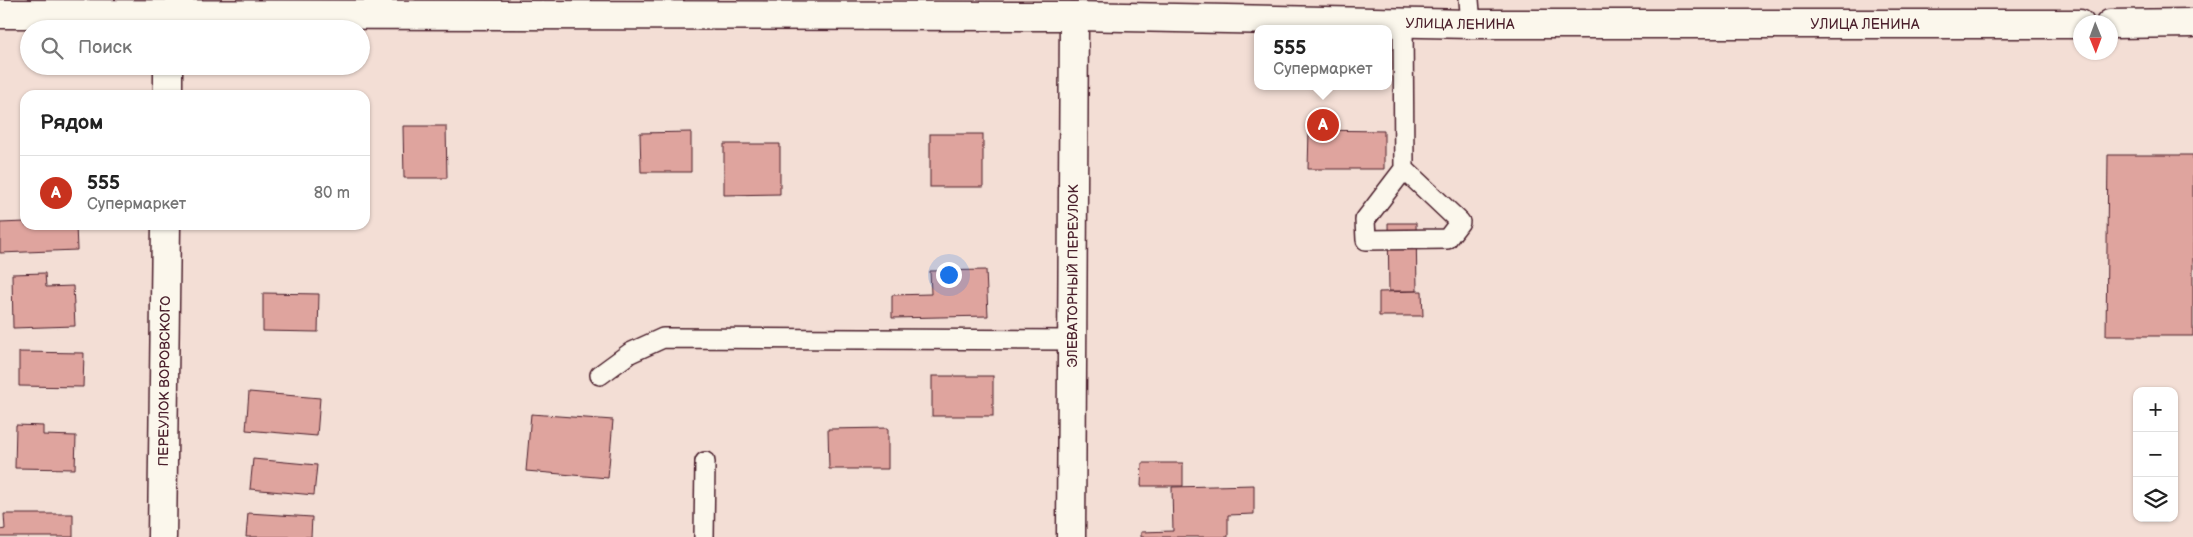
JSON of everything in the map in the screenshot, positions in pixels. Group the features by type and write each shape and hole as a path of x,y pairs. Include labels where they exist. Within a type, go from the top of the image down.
{"main road":[{"name":"УЛИЦА ЛЕНИНА","path":"350,20 1074,16 1128,8 1403,23 1470,12 2073,24"},
{"name":"УЛИЦА ЛЕНИНА","path":"0,14 145,20"},
{"name":"ЭЛЕВАТОРНЫЙ ПЕРЕУЛОК","path":"1071,537 1074,16"},
{"path":"2118,24 2193,23"},
{"path":"168,75 168,90"},
{"name":"ПЕРЕУЛОК ВОРОВСКОГО","path":"162,537 166,230"}],"lane":[{"path":"1403,23 1404,169 1364,220 1366,240 1447,239 1460,222 1404,169"},
{"path":"600,375 630,353 663,338 1072,340"},
{"path":"704,537 705,462"}],"building":[{"path":"403,126 446,126 447,178 404,178"},
{"path":"1309,130 1384,131 1384,169 1308,169"},
{"path":"691,132 691,172 641,172 640,133"},
{"path":"930,134 983,134 983,187 930,187"},
{"path":"724,144 780,144 780,194 724,195"},
{"path":"2108,155 2193,155 2193,336 2106,336"},
{"path":"20,222 20,230 76,230 77,250 0,253 0,223"},
{"path":"1388,223 1416,223 1417,291 1389,291"},
{"path":"986,270 988,316 892,318 892,295 931,294 930,271"},
{"path":"45,273 46,287 73,286 75,326 13,328 12,274"},
{"path":"1422,291 1423,316 1379,316 1379,292"},
{"path":"263,293 319,294 318,332 263,331"},
{"path":"19,352 84,353 83,387 19,386"},
{"path":"932,376 993,376 993,416 932,416"},
{"path":"249,392 320,398 317,436 246,430"},
{"path":"531,414 613,420 608,478 526,471"},
{"path":"16,425 43,426 43,435 76,436 75,469 15,468"},
{"path":"888,428 888,469 829,469 828,429"},
{"path":"253,459 317,465 314,495 250,489"},
{"path":"1142,463 1183,463 1183,486 1141,486"},
{"path":"1254,485 1254,514 1228,515 1228,537 1141,537 1141,532 1173,531 1172,487"},
{"path":"248,513 312,517 311,537 246,537"},
{"path":"4,514 73,514 73,537 0,537 0,530 5,529"}],"place":[{"name":"555","path":"1323,125"}]}
